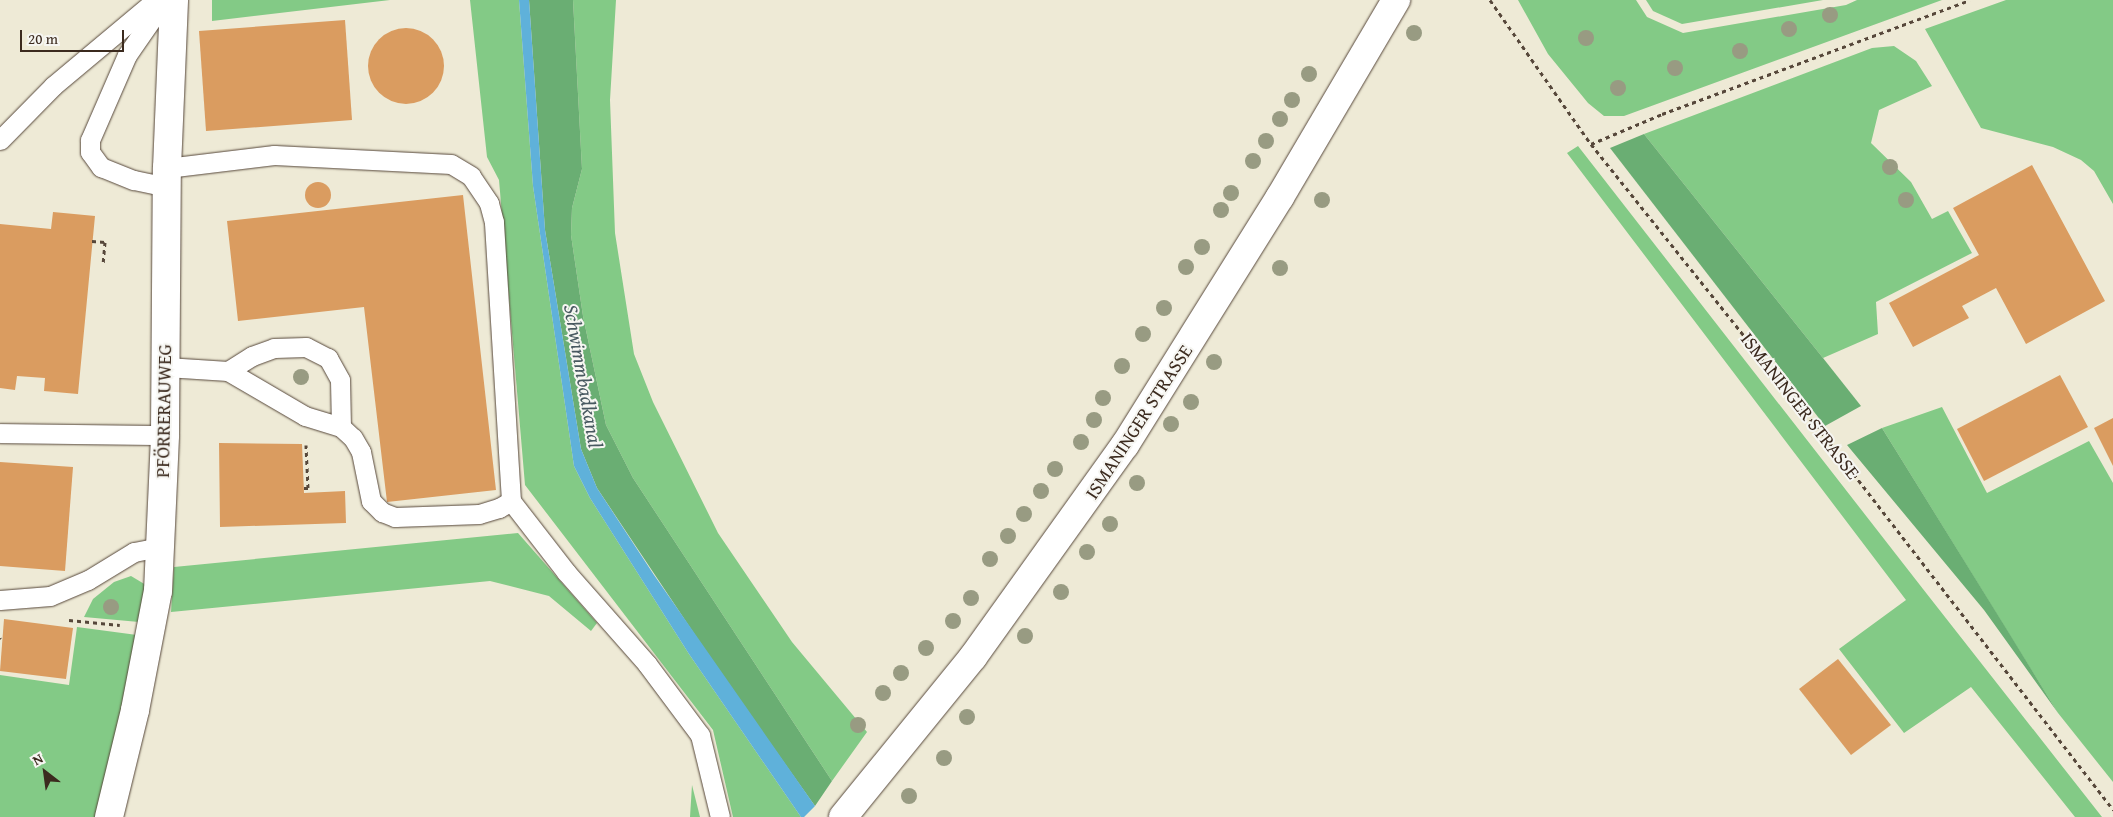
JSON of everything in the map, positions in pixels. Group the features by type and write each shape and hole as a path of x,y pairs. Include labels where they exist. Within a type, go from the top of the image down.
{"main road":[{"name":"PFÖRRERAUWEG","path":"109,817 135,710 158,591 165,434 167,178 174,0"},
{"name":"ISMANINGER STRASSE","path":"843,817 972,657 1125,446 1280,197 1396,0"}],"lane":[{"path":"0,140 53,86 156,0"},
{"path":"164,0 127,55 90,140 90,152 101,167 134,180 167,178 274,155 452,164 471,176 489,203 494,222 511,501 566,572 647,664 700,735 720,817"},
{"path":"228,371 252,356 274,348 306,347 321,354 328,358 340,380 341,427"},
{"path":"166,367 228,371 305,416 341,427 354,438 361,452 368,493 371,501 382,512 395,517 479,514 499,508 511,501"},
{"path":"0,433 165,434"},
{"path":"0,600 50,596 88,580 134,552 159,547"}],"path":[{"name":"ISMANINGER STRASSE","path":"1490,0 1591,144 1829,442 2113,810"},
{"path":"1591,144 1662,114 1970,0"},
{"path":"92,241 105,242 103,264"},
{"path":"304,488 308,488 306,445"},
{"path":"64,619 151,629"}],"green space":[{"path":"212,0 390,0 212,21"},
{"path":"470,0 519,0 533,186 574,466 590,498 689,654 801,817 733,817 713,730 525,485 499,180 487,157"},
{"path":"529,0 573,0 582,169 572,208 571,235 583,316 606,425 633,478 832,781 815,806 721,674 597,488 581,449 545,230"},
{"path":"573,0 616,0 610,100 615,233 634,354 653,402 718,533 792,642 867,732 832,781 633,478 606,425 583,316 571,235 572,208 582,169"},
{"path":"1518,0 1636,0 1647,17 1683,33 1846,5 1857,0 1942,0 1624,116 1604,116 1588,103 1548,54"},
{"path":"1646,0 1823,0 1682,24 1653,11"},
{"path":"2006,0 2113,0 2113,204 2094,171 2081,160 2053,147 1981,128 1925,29"},
{"path":"1894,46 1916,61 1932,86 1879,110 1871,143 1911,182 1932,219 1948,211 1972,253 1876,302 1878,334 1823,358 1644,134 1872,48"},
{"path":"1644,134 1861,406 1825,426 1610,148"},
{"path":"1578,146 2102,817 2075,817 1971,687 1904,733 1839,649 1906,600 1567,153"},
{"path":"1942,407 1987,493 2089,441 2113,483 2113,782 2058,713 1882,428"},
{"path":"1882,428 2058,713 1984,610 1847,445"},
{"path":"518,533 597,623 591,631 549,596 490,581 171,612 174,567"},
{"path":"131,576 146,585 139,622 84,617 93,599 114,582"},
{"path":"77,627 137,635 98,817 0,817 0,675 69,685"},
{"path":"692,785 700,817 690,817"}],"water":[{"path":"519,0 529,0 545,230 581,449 597,488 654,575 815,806 804,817 801,817 689,654 590,498 574,466 533,186"}],"building":[{"path":"345,20 352,120 206,131 199,31"},
{"path":"406,28 421,31 433,39 441,51 444,66 441,81 433,93 421,101 406,104 391,101 379,93 371,81 368,66 371,51 379,39 391,31"},
{"path":"2032,165 2105,301 2026,344 1996,288 1962,306 1969,318 1913,347 1889,303 1979,255 1953,208"},
{"path":"318,182 327,186 331,195 327,204 318,208 309,204 305,195 309,186"},
{"path":"463,195 496,490 387,502 364,307 238,321 227,221"},
{"path":"53,212 95,216 78,394 44,391 45,378 17,376 15,390 0,388 0,224 51,229"},
{"path":"2060,375 2088,427 1984,481 1957,429"},
{"path":"2113,418 2113,466 2094,428"},
{"path":"219,443 302,444 304,493 345,491 346,523 220,527"},
{"path":"0,462 73,467 65,571 0,566"},
{"path":"4,619 73,628 66,679 0,671"},
{"path":"1838,659 1891,725 1851,755 1799,689"}],"water label":[{"name":"Schwimmbadkanal","path":"584,376"}]}
